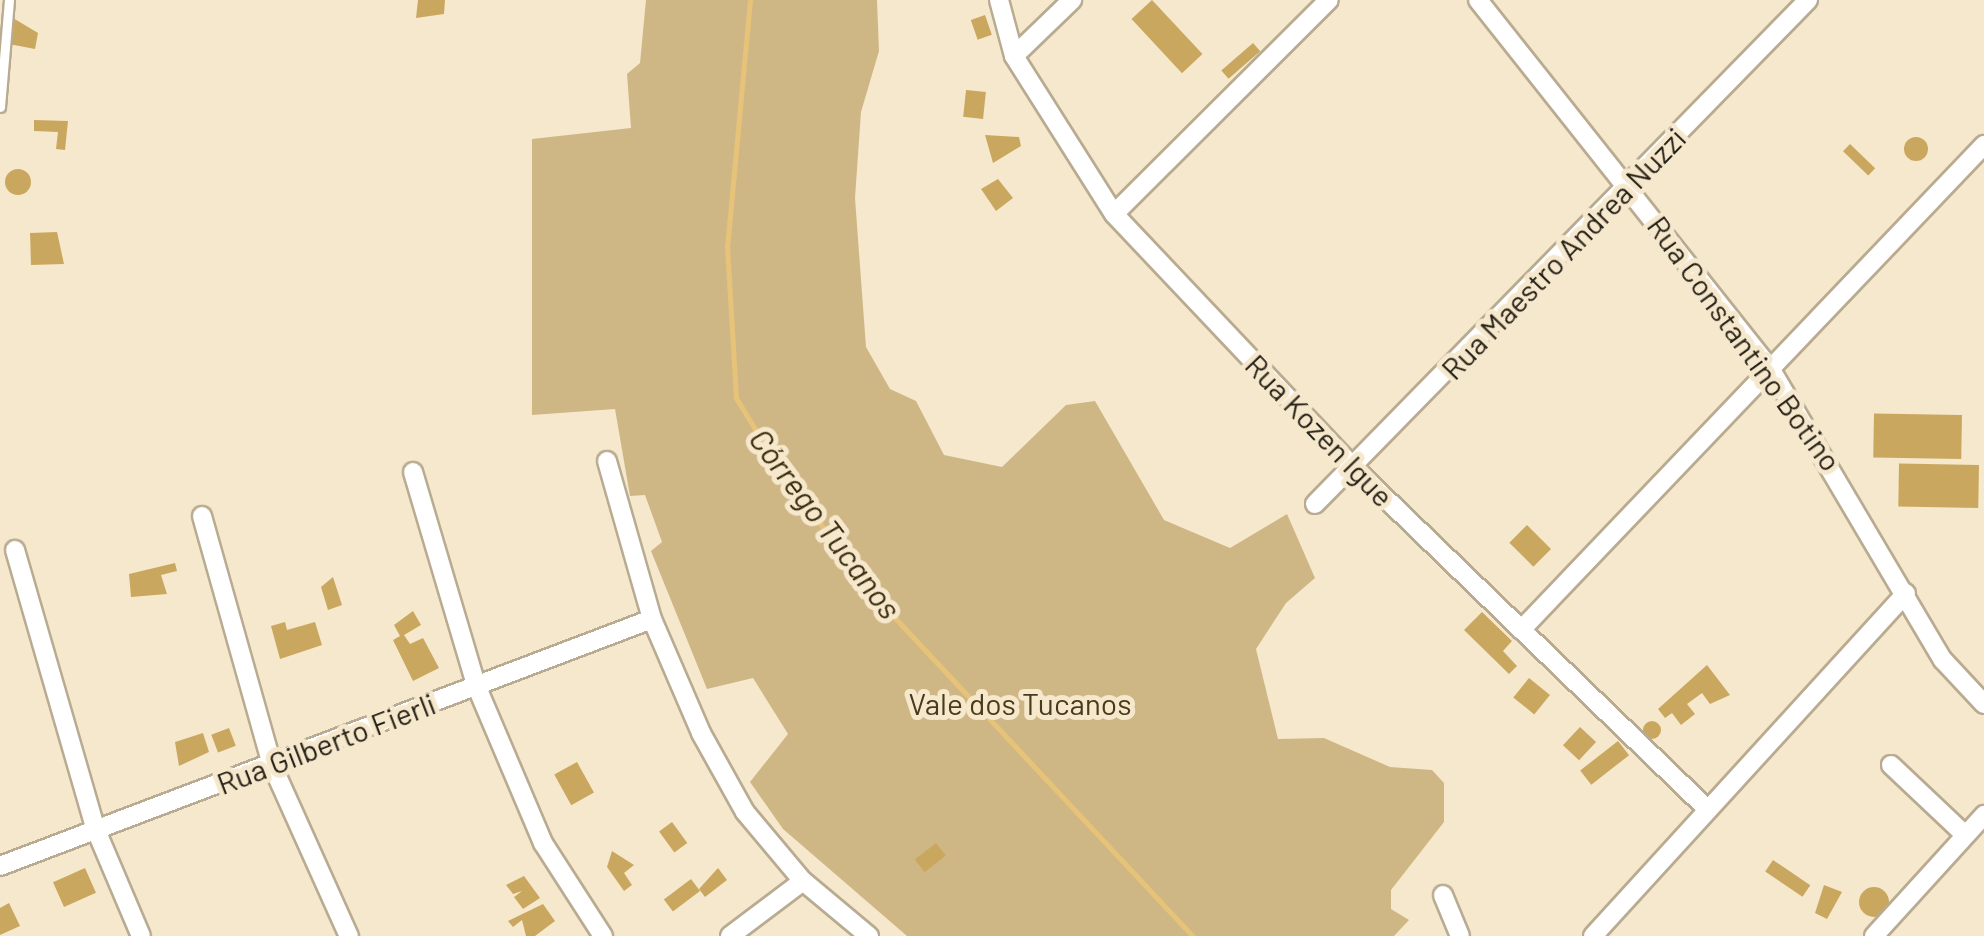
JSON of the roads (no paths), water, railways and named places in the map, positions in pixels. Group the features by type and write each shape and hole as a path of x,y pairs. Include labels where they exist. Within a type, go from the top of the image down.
{"street":[{"name":"Rua Kozen Igue","path":"999,0 1014,56 1114,214 1352,466 1708,810"},
{"path":"1014,56 1072,0"},
{"path":"1114,214 1328,0"},
{"name":"Rua Constantino Botino","path":"1478,0 1631,185 1770,368 1943,660 1984,704"},
{"name":"Rua Maestro Andrea Nuzzi","path":"1315,504 1808,0"},
{"path":"1521,630 1984,145"},
{"path":"607,461 652,618 745,812 802,881 868,936"},
{"path":"413,472 476,684 544,843 602,936"},
{"path":"202,516 272,765 350,936"},
{"path":"15,550 96,830 142,936"},
{"path":"1594,936 1906,594"},
{"name":"Rua Gilberto Fierli","path":"0,866 652,618"},
{"path":"1891,765 1966,835"},
{"path":"1874,936 1984,815"},
{"path":"730,936 802,881"},
{"path":"1443,896 1460,936"}],"lane":[{"path":"0,108 9,0"}],"waterway":[{"name":"Córrego Tucanos","path":"750,0 727,246 736,398 790,486 895,618 1193,936"}],"park label":[{"name":"Vale dos Tucanos","path":"1020,703"}]}
